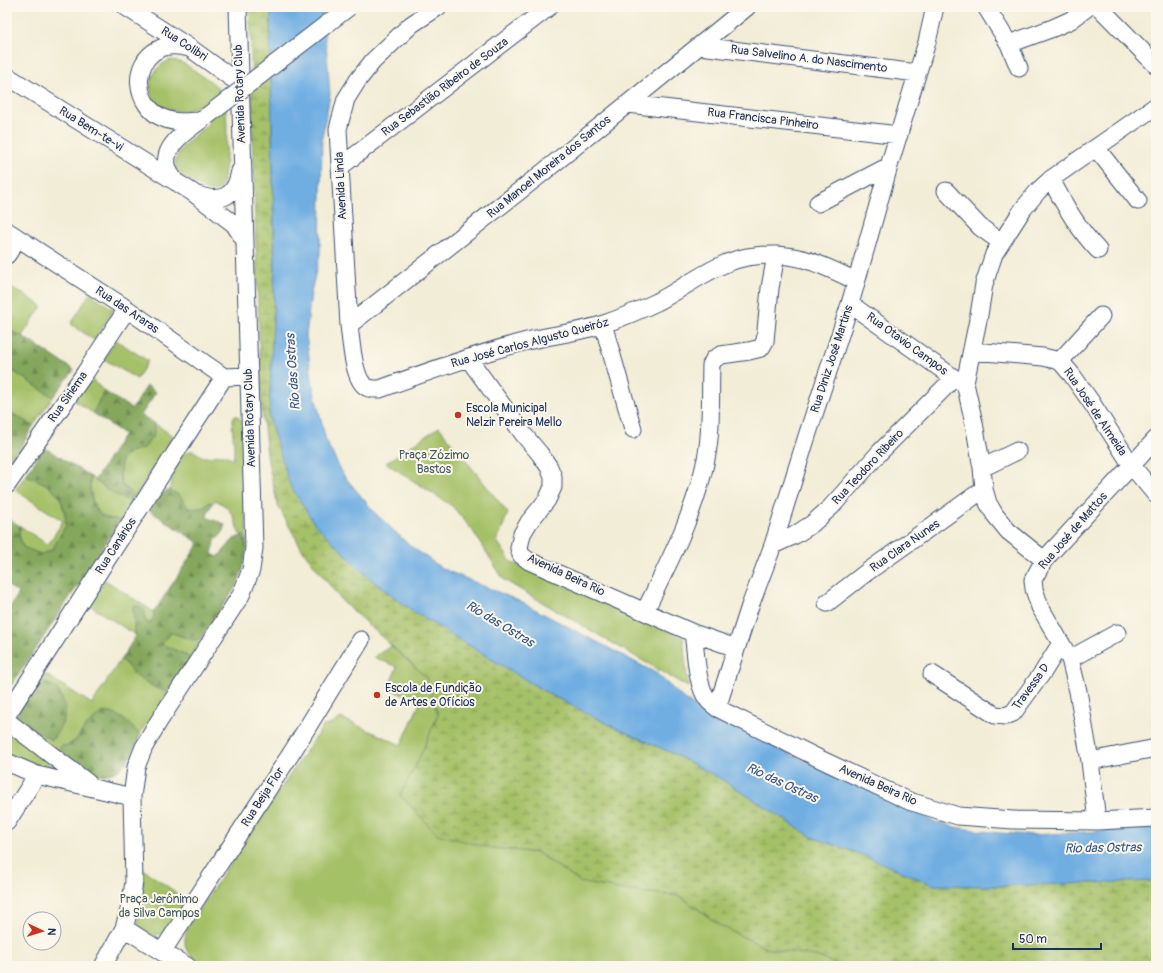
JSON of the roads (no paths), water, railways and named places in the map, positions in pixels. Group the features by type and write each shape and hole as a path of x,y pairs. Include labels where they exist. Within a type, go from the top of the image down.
{"street":[{"name":"Rua Colibri","path":"126,7 217,66 240,84"},
{"name":"Avenida Rotary Club","path":"103,966 124,928 130,907 134,882 132,797 136,768 144,747 159,721 241,595 251,570 254,548 238,7"},
{"path":"176,182 169,174 167,166 169,149 180,135 349,7"},
{"name":"Avenida Linda","path":"380,389 370,389 364,385 361,380 353,352 349,325 338,129 346,99 373,61 412,24 438,7"},
{"name":"Rua Sebastião Ribeiro de Souza","path":"340,167 549,7"},
{"name":"Rua Manoel Moreira dos Santos","path":"349,325 628,104 747,7"},
{"name":"Rua Diniz José Martins","path":"717,708 750,606 773,545 850,304 935,7"},
{"path":"986,7 1009,44 1019,68"},
{"path":"1009,44 1053,28 1070,20 1088,7"},
{"path":"1099,7 1156,65"},
{"path":"217,66 228,60 239,41"},
{"path":"190,48 167,46 155,52 146,61 142,68 140,85 141,97 147,107 155,114 172,121 203,118"},
{"name":"Rua Salvelino A. do Nascimento","path":"700,46 917,73"},
{"name":"Rua Bem-te-vi","path":"7,76 192,192"},
{"name":"Rua Francisca Pinheiro","path":"628,104 899,135"},
{"path":"1044,560 1008,531 995,515 988,503 984,490 982,468 974,423 959,381 972,352 984,284 994,254 1023,208 1051,179 1156,106"},
{"path":"1096,148 1138,201"},
{"path":"192,192 213,199 227,196 237,184 242,157"},
{"path":"818,202 889,166"},
{"path":"1051,179 1075,222 1089,241 1098,250"},
{"path":"946,191 980,227 1001,242"},
{"path":"192,192 234,224 245,242"},
{"path":"7,255 12,235"},
{"name":"Rua das Araras","path":"12,235 127,309 224,377"},
{"path":"645,611 682,535 696,497 706,459 709,438 711,365 714,359 721,355 761,348 765,341 770,288 776,255"},
{"name":"Rua José Carlos Algusto Queiróz","path":"380,389 468,358 527,341 603,324 656,303 716,268 734,260 754,256 794,256 813,261 856,281"},
{"name":"Rua Otavio Campos","path":"850,304 959,381"},
{"name":"Rua Siriema","path":"7,485 85,373 127,309"},
{"path":"1060,361 1101,316"},
{"path":"603,324 633,429"},
{"name":"Rua José de Almeida","path":"972,352 1043,357 1060,361 1091,402 1132,466 1156,495"},
{"name":"Avenida Beira Rio","path":"468,358 524,435 540,454 553,477 553,488 547,500 529,522 522,534 519,548 521,555 529,561 693,633 736,648"},
{"path":"224,377 249,376"},
{"name":"Rua Canários","path":"7,715 224,377"},
{"name":"Rua Teodoro Ribeiro","path":"773,545 795,535 812,524 831,507 880,452 959,381"},
{"name":"Rua José de Mattos","path":"1096,820 1090,762 1078,691 1070,659 1040,607 1034,589 1033,580 1044,560 1156,439"},
{"path":"982,468 1018,451"},
{"name":"Rua Clara Nunes","path":"827,603 867,572 984,490"},
{"path":"1070,659 1117,632"},
{"name":"Avenida Beira Rio","path":"693,633 698,674 703,690 707,699 717,708 909,801 958,816 1013,820 1156,818"},
{"name":"Rua Beija Flor","path":"162,952 294,749 361,640"},
{"name":"Travessa D","path":"932,674 995,715 1005,716 1013,713 1025,698 1061,643"},
{"path":"7,721 92,787"},
{"path":"1090,762 1156,748"},
{"path":"7,762 37,775 132,797"},
{"path":"7,822 37,775"},
{"path":"124,928 187,966"}],"water":[{"name":"Rio das Ostras","path":"271,7 321,7 330,95 322,137 320,254 311,292 306,335 313,387 326,441 344,476 376,514 408,544 441,568 519,601 656,673 684,699 706,714 740,728 829,772 900,802 934,822 960,828 1033,835 1156,828 1156,881 994,886 933,885 860,854 812,837 723,780 674,754 614,727 549,694 417,614 369,578 314,523 290,485 269,418 275,271 270,29"}],"place":[{"name":"Escola Municipal Nelzir Pereira Mello","path":"458,415"},
{"name":"Escola de Fundição de Artes e Ofícios","path":"377,695"}],"park label":[{"name":"Praça Zózimo Bastos","path":"434,462"},
{"name":"Praça Jerônimo da Silva Campos","path":"159,906"}]}
